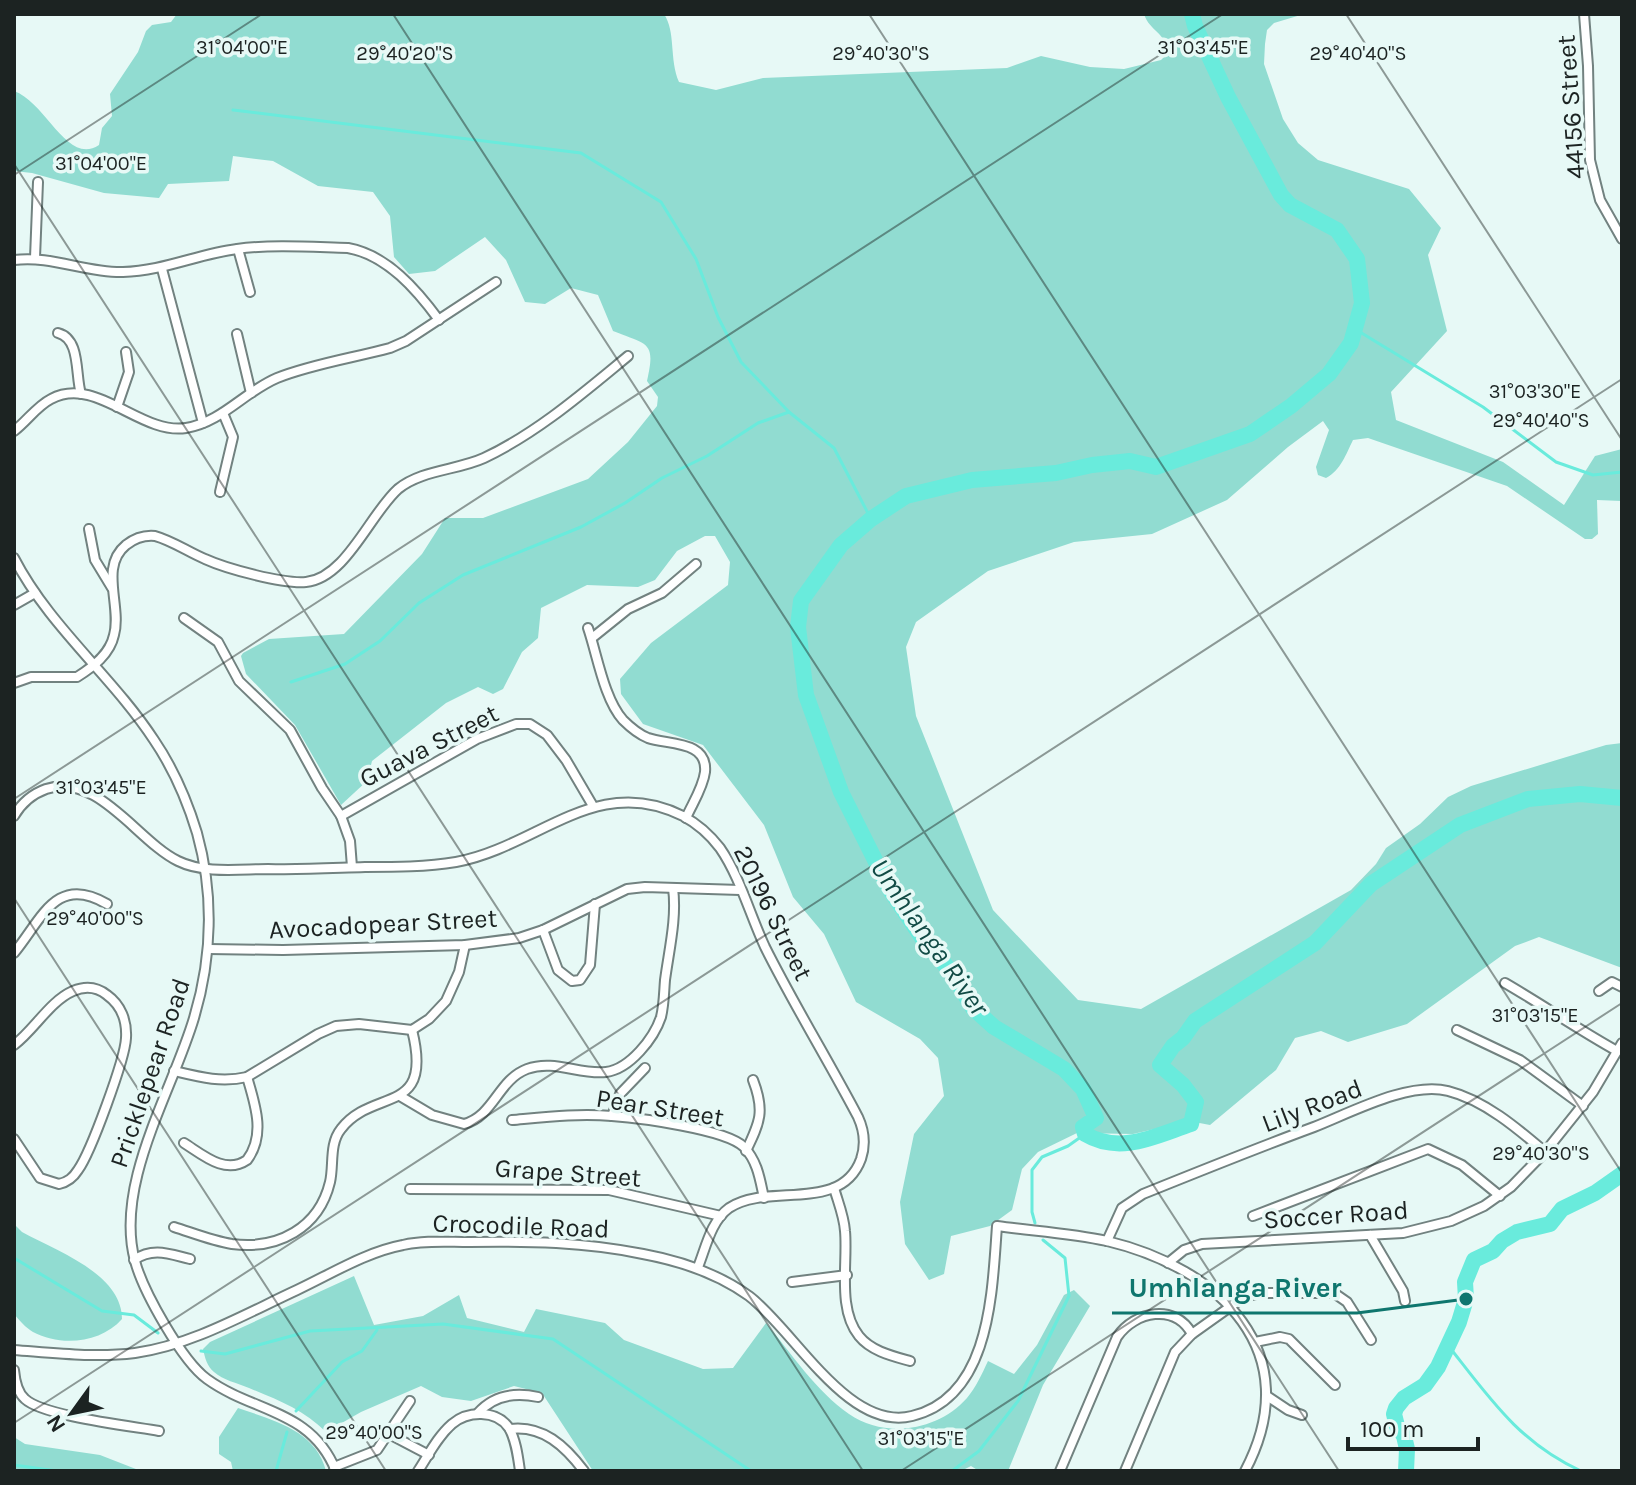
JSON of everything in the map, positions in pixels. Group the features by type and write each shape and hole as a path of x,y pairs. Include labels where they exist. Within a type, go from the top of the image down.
{"street":[{"name":"44156 Street","path":"1584,14 1590,160 1600,200 1622,239"},
{"path":"35,258 38,182"},
{"path":"14,260 35,258 106,272 162,269 238,249 336,248 365,253 405,280 439,320"},
{"path":"238,249 250,292"},
{"path":"162,269 203,423"},
{"path":"14,431 50,399 65,394 81,394 172,428 203,423 281,377 390,348 496,282"},
{"path":"58,333 66,335 71,344 81,394"},
{"path":"237,334 251,393"},
{"path":"117,407 129,372 126,352"},
{"path":"14,683 31,677 71,678 94,664 109,648 116,617 113,568 118,554 130,542 150,535 224,566 295,582 318,580 338,565 405,484 474,462 497,451 591,388 628,356"},
{"path":"220,492 233,437 223,413"},
{"path":"89,529 95,560 113,588"},
{"name":"Pricklepear Road","path":"14,558 35,593 154,739 191,814 205,868 209,949 194,1019 134,1182 129,1222 134,1260 146,1292 177,1343 206,1378 299,1423 323,1446 335,1469"},
{"path":"592,638 628,609 662,593 696,564"},
{"path":"14,605 35,593"},
{"path":"184,618 218,642 239,681 290,730 341,816 350,841 352,867"},
{"path":"588,628 613,705 625,721 646,737 688,746 703,760 703,778 686,818"},
{"name":"Guava Street","path":"341,816 488,733 516,724 536,726 547,735 593,806"},
{"path":"14,816 21,805 42,791 66,786 83,790 96,796 174,859 205,868"},
{"name":"20196 Street","path":"205,868 439,864 471,858 512,844 593,806 619,802 646,803 686,818 717,845 777,970 861,1125 863,1149 858,1165 848,1178 834,1188"},
{"path":"400,1096 432,1115 464,1124 483,1114 509,1079 528,1069 552,1065 604,1072 619,1068 647,1042 662,1011 674,908 673,888"},
{"name":"Avocadopear Street","path":"209,949 465,945 519,938 543,930 627,889 740,890"},
{"path":"14,953 57,899 78,892 107,904"},
{"path":"543,930 561,974 572,981 580,980 590,965 595,904"},
{"path":"174,1071 215,1080 247,1077 336,1026 359,1024 412,1030 429,1019 446,1001 459,972 465,945"},
{"path":"1599,991 1612,982 1622,987"},
{"path":"1505,983 1537,1000 1583,1033 1620,1047"},
{"path":"14,1045 59,1001 69,993 82,989 96,989 109,996 124,1019 126,1037 123,1055 87,1153 75,1175 59,1184 40,1178 14,1139"},
{"path":"174,1227 229,1244 250,1245 269,1243 299,1231 310,1221 326,1196 334,1142 340,1131 348,1121 400,1096 411,1083 418,1066 412,1030"},
{"path":"1457,1030 1520,1060 1583,1106"},
{"name":"Soccer Road","path":"1168,1263 1184,1250 1202,1244 1370,1235 1423,1229 1451,1221 1500,1196 1545,1152 1583,1106 1620,1047"},
{"path":"612,1116 620,1094 645,1068"},
{"path":"184,1143 220,1164 232,1166 247,1160 256,1141 257,1118 247,1077"},
{"path":"746,1151 761,1116 753,1080"},
{"name":"Lily Road","path":"1107,1241 1122,1208 1143,1194 1413,1091 1448,1091 1471,1100 1508,1122 1545,1152"},
{"name":"Pear Street","path":"512,1120 612,1116 732,1139 746,1151 759,1174 764,1198"},
{"path":"1253,1216 1428,1149 1462,1165 1500,1196"},
{"path":"698,1267 711,1233 721,1216 734,1205 834,1188 843,1216 847,1307 853,1326 860,1337 885,1353 910,1361"},
{"name":"Grape Street","path":"410,1189 609,1190 721,1216"},
{"name":"Crocodile Road","path":"14,1350 110,1355 177,1343 367,1257 401,1245 568,1243 612,1248 698,1267 751,1298 855,1403 885,1417 908,1417 925,1412 955,1392 975,1359 994,1276 997,1226 1107,1241"},
{"path":"1370,1235 1403,1291 1405,1301"},
{"path":"1107,1241 1168,1263 1206,1285 1231,1306 1255,1342 1264,1368 1267,1396 1258,1440 1245,1471"},
{"path":"134,1260 144,1253 155,1251 190,1259"},
{"path":"792,1282 847,1275"},
{"path":"1125,1471 1171,1359 1192,1334 1244,1297 1261,1293 1334,1293 1347,1302 1371,1340"},
{"path":"1060,1471 1123,1329 1146,1315 1168,1314 1185,1323 1192,1334"},
{"path":"1255,1342 1280,1337 1289,1339 1335,1385"},
{"path":"14,1370 24,1399 42,1409 159,1431"},
{"path":"478,1413 489,1403 506,1396 526,1394 538,1397"},
{"path":"1267,1396 1302,1415"},
{"path":"335,1469 373,1453 410,1401"},
{"path":"418,1471 453,1423 478,1413 495,1417 510,1429 520,1471"},
{"path":"510,1429 528,1429 550,1436 584,1471"},
{"path":"389,1434 429,1455"}],"green space":[{"path":"177,14 664,14 670,29 679,82 716,90 763,78 1007,68 1041,56 1090,67 1124,69 1161,60 1168,53 1164,40 1144,14 1304,14 1274,23 1267,30 1264,64 1283,119 1298,143 1318,160 1409,189 1441,228 1428,255 1447,331 1391,392 1396,420 1503,462 1564,505 1595,456 1622,449 1622,501 1597,500 1598,534 1592,539 1585,539 1507,486 1368,438 1353,440 1339,466 1326,478 1318,475 1316,467 1329,430 1323,421 1227,500 1152,534 1074,542 988,571 916,622 906,647 916,716 993,910 1078,1000 1141,1009 1351,890 1376,864 1386,848 1420,824 1448,797 1471,786 1606,745 1622,743 1622,968 1539,937 1515,946 1407,1024 1348,1042 1321,1031 1295,1038 1276,1070 1210,1125 1189,1121 1133,1134 1077,1133 1038,1152 1022,1169 1012,1210 990,1226 951,1236 944,1274 929,1280 905,1244 900,1202 914,1134 944,1096 938,1058 920,1039 856,1002 824,934 793,897 764,825 703,745 643,724 621,694 620,679 651,643 728,585 730,562 715,536 705,536 677,551 655,580 638,587 587,585 541,608 538,638 522,652 503,689 493,694 478,687 446,703 372,761 367,781 341,805 295,725 246,674 241,656 269,639 344,634 422,554 445,518 483,518 588,479 628,442 657,406 658,397 647,381 649,351 642,342 613,331 598,295 571,288 545,304 525,302 506,260 485,237 435,271 409,274 394,257 390,216 373,192 318,186 273,161 233,156 229,181 168,184 159,198 104,193 14,171 14,91 37,107 77,147 88,149 99,145 102,128 112,116 110,94 138,52 146,31 152,25 171,22"},
{"path":"14,1224 22,1232 69,1256 100,1277 119,1303 122,1319 92,1338 68,1341 44,1337 25,1326 14,1314"},
{"path":"354,1276 374,1325 423,1316 459,1295 467,1318 524,1332 536,1309 605,1323 624,1340 703,1369 733,1368 766,1323 804,1371 837,1405 863,1422 895,1429 926,1424 955,1409 967,1398 988,1361 1014,1374 1037,1345 1064,1295 1074,1290 1090,1306 1043,1385 1008,1471 979,1471 971,1466 961,1471 593,1471 542,1393 514,1386 471,1401 442,1397 421,1386 361,1412 326,1432 290,1406 226,1379 210,1367 203,1349 210,1342"},
{"path":"238,1408 278,1422 303,1436 321,1457 326,1471 233,1471 231,1462 219,1454 219,1437"},
{"path":"14,1437 25,1444 100,1455 141,1471 14,1471"}],"waterway":[{"name":"Umhlanga River","path":"1192,14 1228,97 1281,195 1290,205 1337,230 1357,259 1362,303 1351,343 1329,374 1291,406 1250,434 1156,467 1130,461 1092,465 1056,473 972,480 906,496 871,519 841,545 801,601 798,627 806,695 841,792 889,888 923,939 952,973 973,1008 994,1027 1064,1069 1083,1089 1096,1118 1083,1127 1085,1134 1098,1140 1124,1143 1151,1138 1191,1124 1196,1102 1183,1085 1160,1065 1173,1046 1195,1021 1315,943 1371,884 1460,825 1528,799 1580,794 1622,798"},
{"path":"233,110 581,153 661,202 696,259 718,317 741,362 789,412 834,448 871,519"},
{"path":"1355,329 1483,407 1556,462 1593,475 1622,472"},
{"path":"291,682 345,664 380,641 419,603 463,575 581,527 662,478 707,456 758,423 789,412"},
{"path":"1035,1223 1032,1170 1042,1157 1068,1146 1085,1134"},
{"name":"Umhlanga River","path":"1406,1471 1407,1449 1394,1414 1404,1398 1425,1385 1438,1367 1459,1322 1466,1299 1465,1282 1474,1260 1493,1251 1517,1232 1550,1224 1562,1209 1595,1193 1622,1174"},
{"path":"952,1471 979,1451 1018,1401 1069,1296 1065,1258 1043,1240"},
{"path":"14,1258 102,1311 134,1315 158,1333"},
{"path":"201,1351 225,1354 310,1331 443,1324 553,1339 751,1471"},
{"path":"296,1411 342,1362 362,1351 377,1330"},
{"path":"1447,1344 1491,1400 1522,1432 1559,1460 1581,1471"},
{"path":"276,1471 287,1432"},
{"path":"14,1465 57,1471"}],"place":[{"name":"Umhlanga River","path":"1466,1299"}]}
